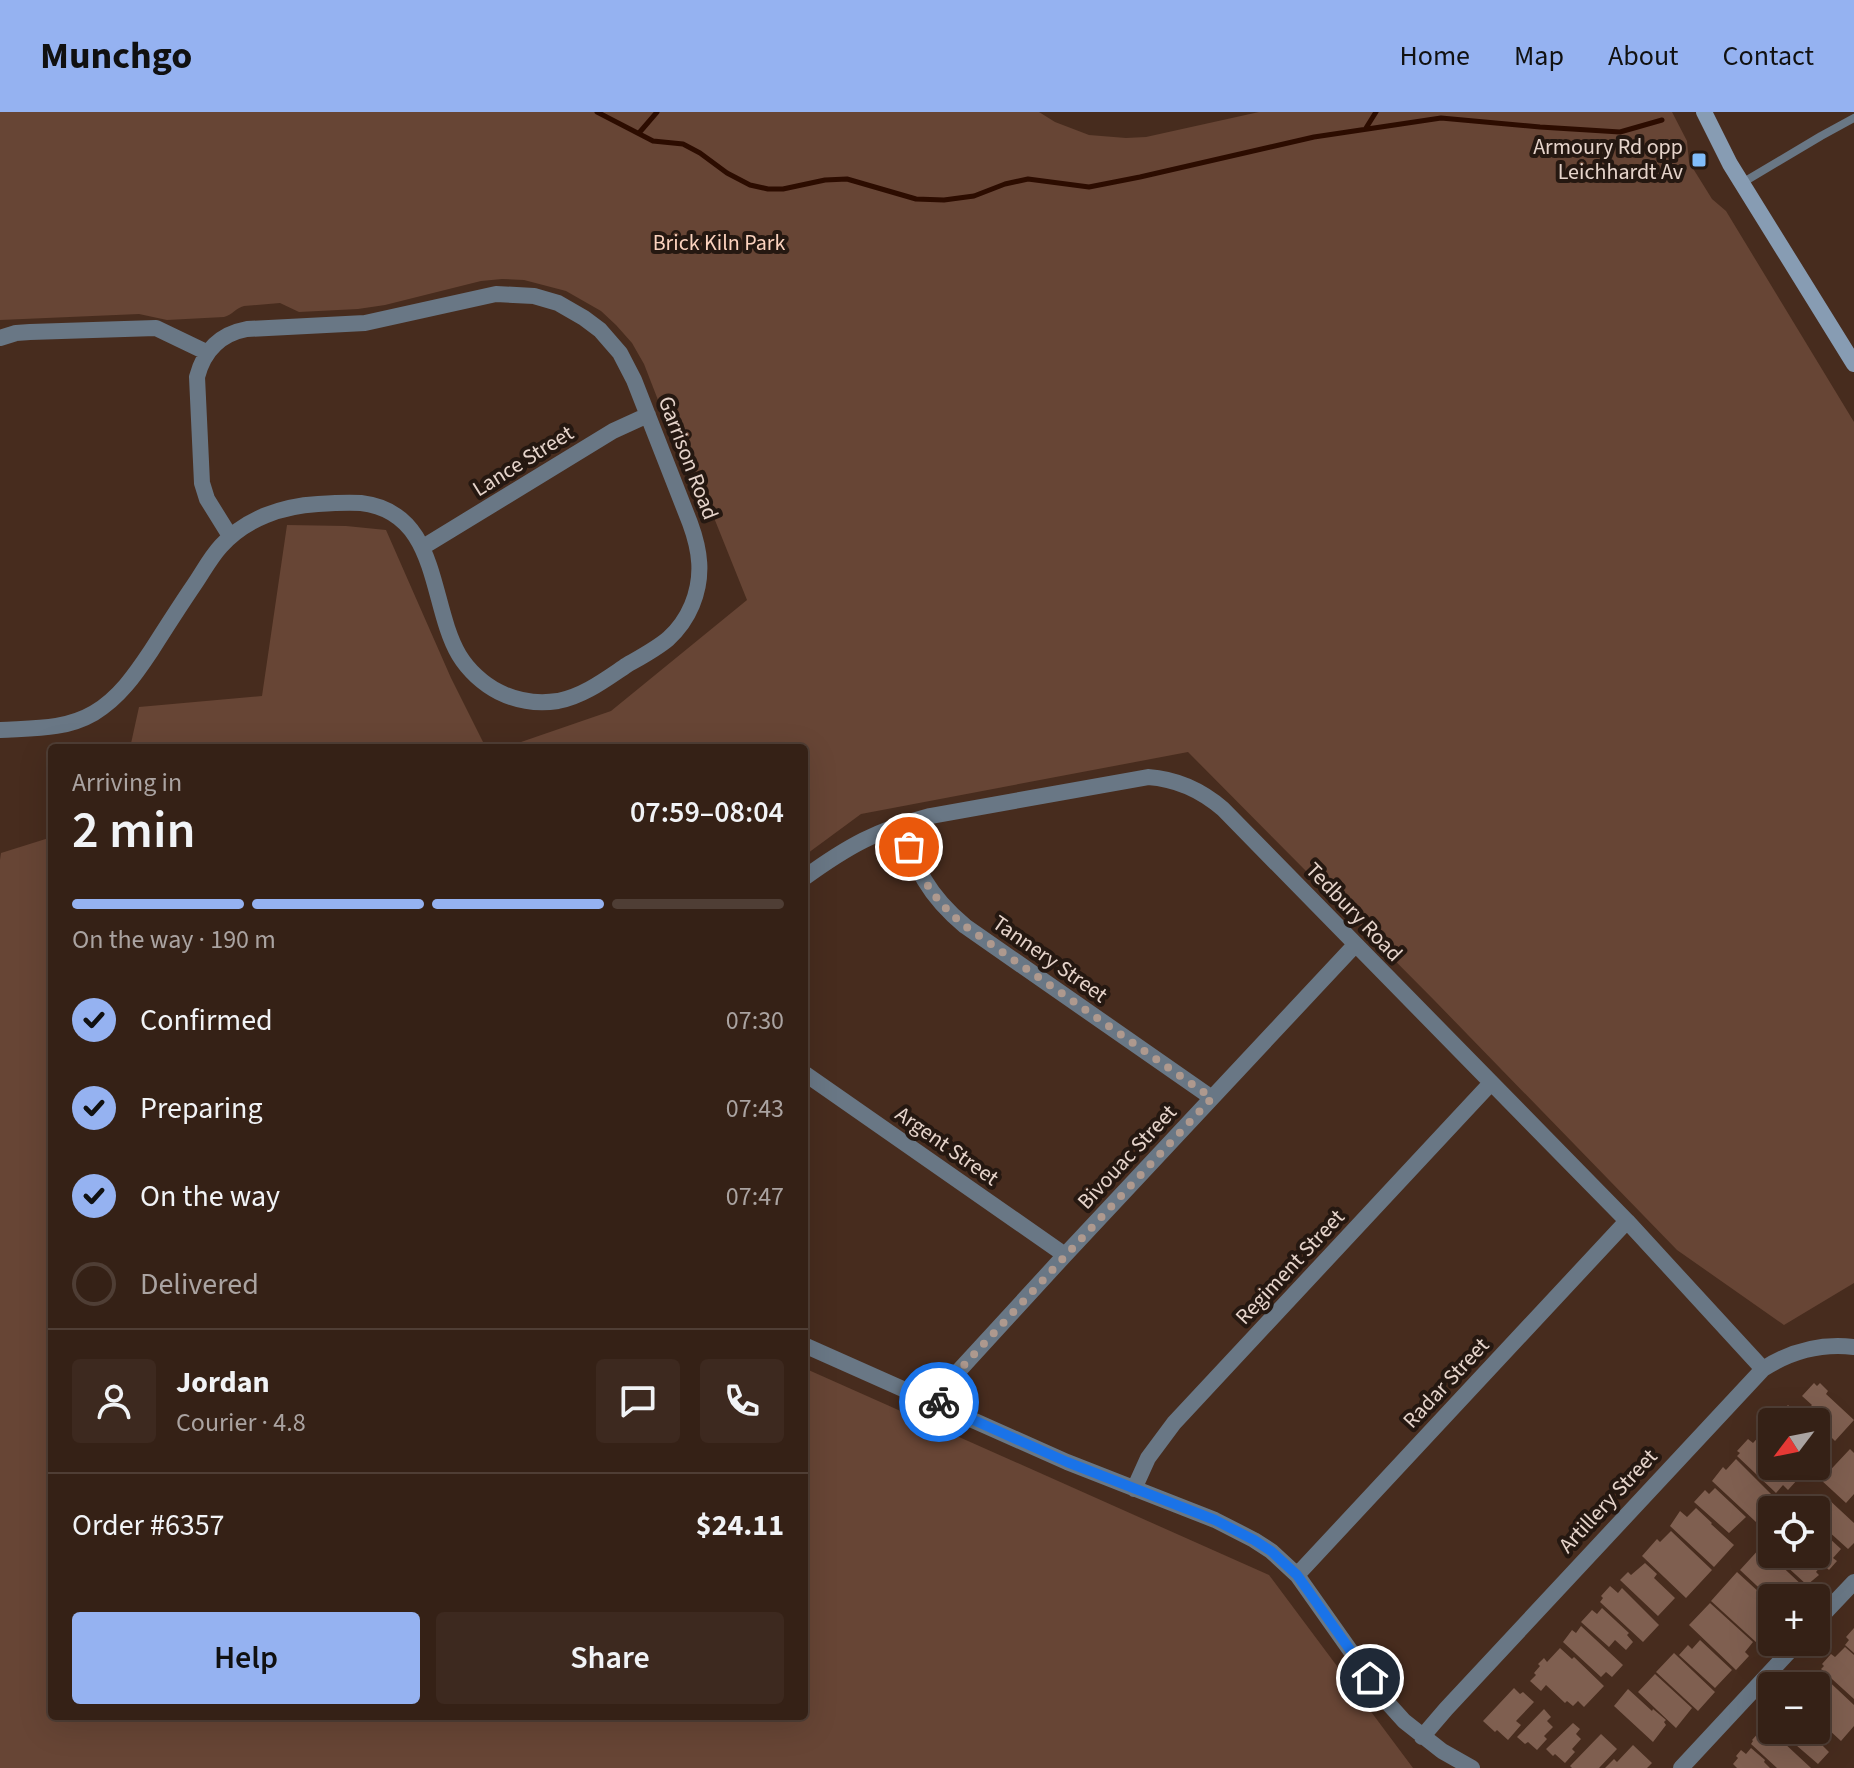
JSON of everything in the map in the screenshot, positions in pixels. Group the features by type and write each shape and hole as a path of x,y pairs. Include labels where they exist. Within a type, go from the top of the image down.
{"street":[{"path":"1704,112 1742,183 1854,364"},
{"name":"Garrison Road","path":"0,730 65,724 109,703 145,660 209,560 230,536 258,519 302,505 361,503 394,515 423,547 459,655 481,680 496,690 525,700 555,701 584,692 666,640 692,606 700,575 697,542 648,415 620,353 600,330 569,308 521,294 484,295 365,323 247,329 225,335 206,352"},
{"path":"0,338 16,333 156,328 206,352 197,377 202,483 207,499 230,536"},
{"name":"Lance Street","path":"423,547 613,431 648,415"},
{"name":"Tedbury Road","path":"808,875 858,842 902,823 930,816 1138,778 1178,782 1203,793 1223,809 1627,1221 1763,1369"},
{"name":"Tannery Street","path":"902,823 912,857 924,882 949,913 1212,1098"},
{"name":"Bivouac Street","path":"938,1404 954,1376 1355,945"},
{"name":"Argent Street","path":"808,1076 1065,1255"},
{"name":"Regiment Street","path":"1134,1489 1148,1458 1174,1423 1491,1083"},
{"name":"Radar Street","path":"1297,1575 1627,1221"},
{"name":"Artillery Street","path":"1422,1737 1763,1369 1797,1351 1835,1345 1854,1347"},
{"path":"808,1347 1067,1462 1237,1529 1271,1551 1297,1575 1386,1701 1404,1721 1442,1751 1472,1768"},
{"path":"1830,1607 1854,1582"},
{"path":"1681,1768 1785,1656"}],"lane":[{"path":"1742,183 1854,118"}],"green space":[{"name":"Brick Kiln Park","path":"0,112 1039,112 1089,135 1126,138 1146,137 1259,112 1672,112 1687,141 1689,162 1712,199 1726,211 1854,422 1854,1283 1784,1325 1677,1250 1188,752 861,814 808,853 808,744 516,744 611,711 747,600 686,448 679,454 644,364 632,343 601,311 566,291 524,280 502,279 358,309 299,312 280,303 244,306 224,317 167,320 139,314 0,320"},
{"path":"287,525 386,530 451,678 484,744 131,744 139,707 262,696"},
{"path":"48,838 48,1720 808,1720 808,1370 1269,1575 1413,1768 0,1768 1,853"}],"building":[{"path":"1814,1383 1817,1386 1820,1383 1828,1391 1826,1394 1854,1420 1835,1441 1830,1436 1830,1408 1809,1408 1812,1405 1802,1396"},
{"path":"1758,1438 1758,1476 1737,1456 1740,1453 1737,1451 1748,1439 1753,1443"},
{"path":"1850,1449 1854,1453 1854,1494 1846,1503 1821,1480 1830,1480 1830,1470"},
{"path":"1736,1459 1773,1496 1758,1496 1756,1522 1712,1481 1723,1467 1726,1470"},
{"path":"1762,1480 1797,1480 1788,1490 1783,1485 1776,1493"},
{"path":"1715,1488 1746,1517 1729,1533 1694,1502 1705,1490 1709,1494"},
{"path":"1830,1501 1854,1523 1854,1543 1848,1549 1830,1533"},
{"path":"1696,1508 1734,1545 1714,1567 1670,1526 1680,1511 1687,1517"},
{"path":"1671,1531 1712,1570 1686,1598 1642,1556 1657,1539 1660,1542"},
{"path":"1830,1539 1841,1549 1833,1558 1837,1561 1829,1570"},
{"path":"1758,1550 1758,1568 1784,1568 1801,1584 1758,1584 1758,1587 1740,1570"},
{"path":"1645,1563 1657,1574 1654,1578 1675,1598 1658,1616 1620,1580"},
{"path":"1788,1568 1819,1568 1816,1572 1819,1575 1806,1584"},
{"path":"1737,1572 1758,1591 1757,1643 1711,1601"},
{"path":"1610,1586 1618,1593 1622,1588 1659,1625 1643,1642 1600,1602"},
{"path":"1710,1603 1753,1642 1745,1652 1749,1656 1736,1670 1689,1625"},
{"path":"1602,1608 1629,1633 1627,1635 1633,1642 1626,1650 1615,1640 1609,1647 1581,1622 1592,1610 1597,1614"},
{"path":"1581,1626 1623,1665 1612,1677 1606,1672 1601,1677 1563,1642 1572,1630 1576,1633"},
{"path":"1854,1628 1854,1653 1845,1645 1849,1640 1846,1637"},
{"path":"1700,1640 1732,1670 1715,1688 1679,1655 1688,1645 1692,1649"},
{"path":"1845,1647 1854,1655 1854,1699 1830,1677 1830,1672 1821,1669 1831,1654 1835,1657"},
{"path":"1560,1648 1604,1686 1584,1707 1578,1701 1573,1706 1567,1701 1565,1703 1546,1685 1541,1691 1530,1681 1536,1675 1538,1664 1544,1658 1547,1662"},
{"path":"1674,1653 1715,1692 1698,1711 1656,1672"},
{"path":"1655,1674 1692,1708 1676,1728 1638,1692"},
{"path":"1830,1682 1854,1705 1854,1726 1841,1741 1830,1731"},
{"path":"1514,1688 1534,1702 1516,1721 1521,1725 1508,1740 1483,1721"},
{"path":"1628,1689 1666,1720 1666,1725 1653,1742 1614,1706"},
{"path":"1544,1709 1551,1717 1547,1721 1553,1727 1537,1750 1517,1737"},
{"path":"1573,1723 1580,1729 1576,1734 1581,1739 1565,1763 1546,1749"},
{"path":"1758,1733 1758,1744 1785,1744 1811,1768 1777,1768 1751,1744"},
{"path":"1601,1734 1617,1749 1599,1768 1572,1768 1570,1766"},
{"path":"1795,1744 1821,1744 1829,1752 1818,1764"},
{"path":"1633,1745 1652,1763 1647,1768 1605,1768 1614,1759 1617,1762"},
{"path":"1751,1748 1770,1768 1737,1768 1733,1764 1741,1750 1746,1754"}],"waterway":[{"path":"597,112 653,141 683,144 750,185 783,189 825,180 847,179 916,199 944,200 974,196 1028,179 1089,187 1314,137 1441,118 1620,132 1662,120"},
{"path":"639,133 657,112"},
{"path":"1366,128 1376,112"}],"way so far":[{"path":"909,847 924,882 949,913 1212,1098 954,1376 939,1402"}],"place":[{"name":"Armoury Rd opp Leichhardt Av","path":"1699,160"}],"route":[{"path":"939,1402 1067,1462 1237,1529 1271,1551 1297,1575 1370,1678"}]}
